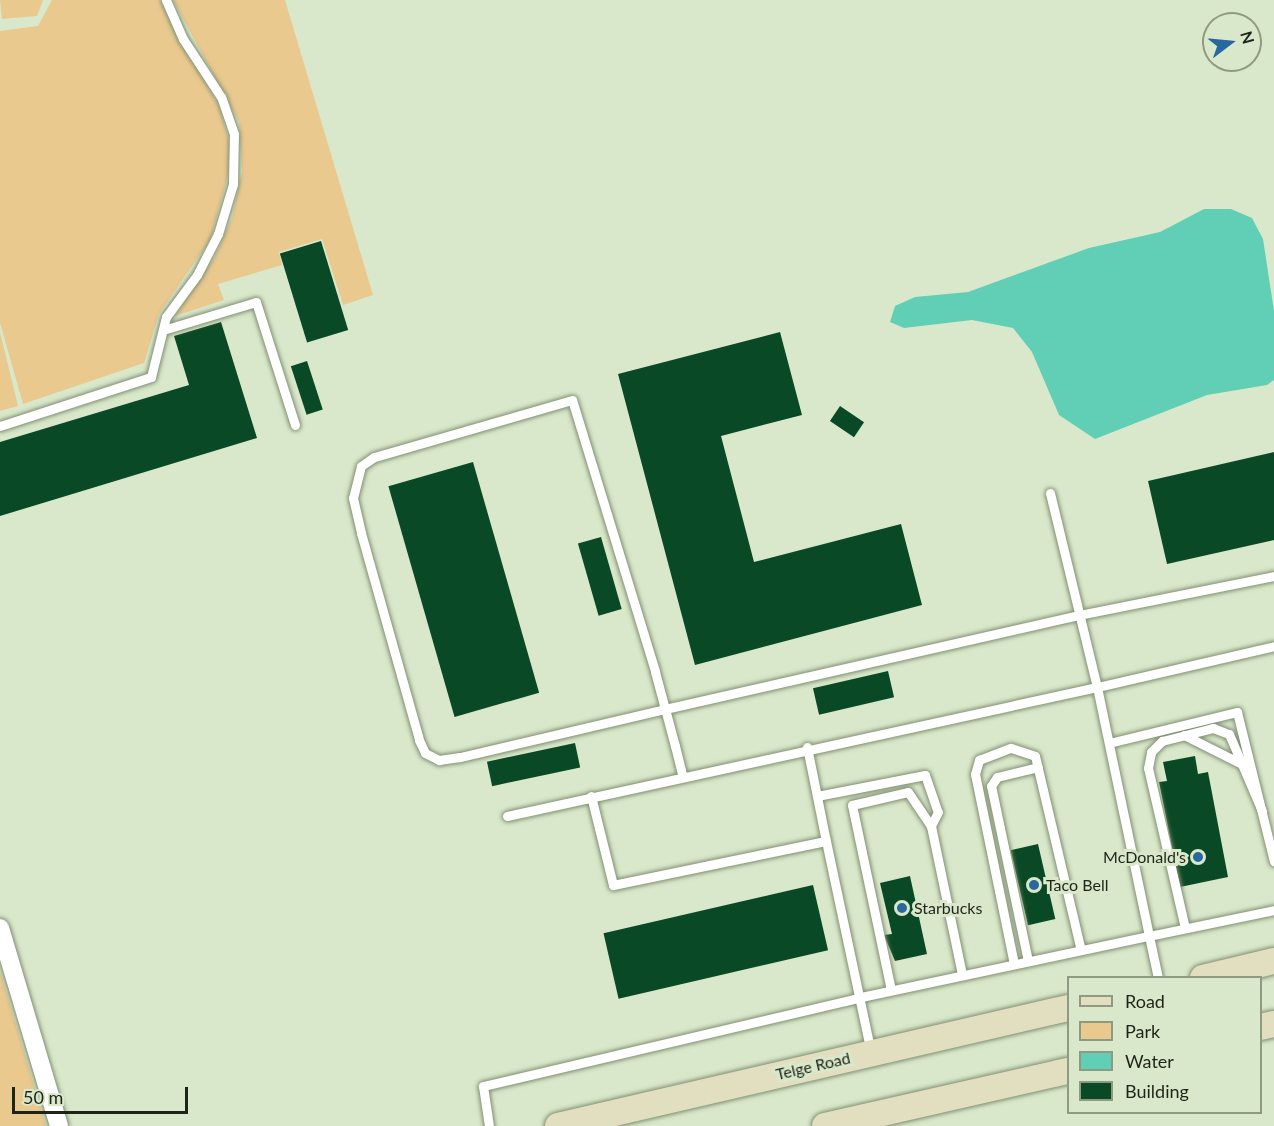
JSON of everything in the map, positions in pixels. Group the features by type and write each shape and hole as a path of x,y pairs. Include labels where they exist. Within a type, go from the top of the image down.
{"main road":[{"path":"1211,976 1274,961"},
{"name":"Telge Road","path":"558,1126 1067,1008"},
{"path":"825,1126 1067,1071"}],"street":[{"path":"0,928 59,1126"}],"lane":[{"path":"0,426 150,377 163,330 218,234 233,184 235,146 221,97 183,39 166,0"},
{"path":"163,330 256,302 295,425"},
{"path":"682,774 665,709 572,400 374,457 361,466 353,498 361,533 425,753 439,760 459,757 665,709 1079,615 1274,576"},
{"path":"1050,493 1097,687 1158,976"},
{"path":"507,816 682,774 1097,687 1274,646"},
{"path":"1109,743 1238,712 1274,862"},
{"path":"1185,928 1148,768 1151,752 1162,741 1213,728 1228,734 1262,811"},
{"path":"1184,735 1240,763"},
{"path":"807,747 872,1052"},
{"path":"1014,964 975,774 980,760 1011,748 1035,756 1081,950"},
{"path":"1028,961 991,786 997,777 1038,767"},
{"path":"817,796 925,775 939,813 931,826"},
{"path":"891,990 852,805 908,792 931,826 962,975"},
{"path":"591,796 613,885 826,842"},
{"path":"489,1126 483,1086 891,990 1274,910"}],"green space":[{"path":"0,0 43,0 37,16 2,19"},
{"path":"52,0 160,0 220,108 230,145 228,176 210,240 159,314 144,363 23,404 0,323 0,31 38,26"},
{"path":"173,0 285,0 373,295 343,305 322,239 279,252 282,265 218,284 224,300 175,316 215,257 232,218 242,171 239,122"},
{"path":"0,332 18,406 0,411"},
{"path":"0,971 4,984 46,1126 0,1126"}],"water":[{"path":"1204,209 1231,209 1252,218 1263,239 1274,311 1274,380 1267,385 1207,395 1095,439 1059,415 1032,352 1013,328 972,320 904,328 890,322 895,306 915,297 968,292 1089,248 1160,232"}],"building":[{"path":"321,241 348,330 307,343 280,254"},
{"path":"221,322 257,438 0,516 0,442 189,385 174,336"},
{"path":"780,332 802,415 721,436 754,562 901,524 922,605 695,665 618,374"},
{"path":"307,361 323,410 307,415 291,366"},
{"path":"840,406 864,422 854,437 830,421"},
{"path":"1274,452 1274,540 1167,564 1148,481"},
{"path":"473,462 539,693 455,717 388,486"},
{"path":"601,537 622,609 599,616 578,544"},
{"path":"888,671 894,697 819,715 813,688"},
{"path":"575,743 580,767 492,786 487,762"},
{"path":"1195,756 1198,774 1208,772 1228,877 1180,887 1159,782 1167,781 1163,762"},
{"name":"Taco Bell","path":"1038,844 1055,919 1028,925 1011,850"},
{"name":"Starbucks","path":"910,876 927,954 895,961 884,935 892,934 880,883"},
{"path":"813,885 828,950 619,999 604,933"}],"place":[{"name":"McDonald's","path":"1198,857"},
{"name":"Taco Bell","path":"1034,885"},
{"name":"Starbucks","path":"902,908"}]}
